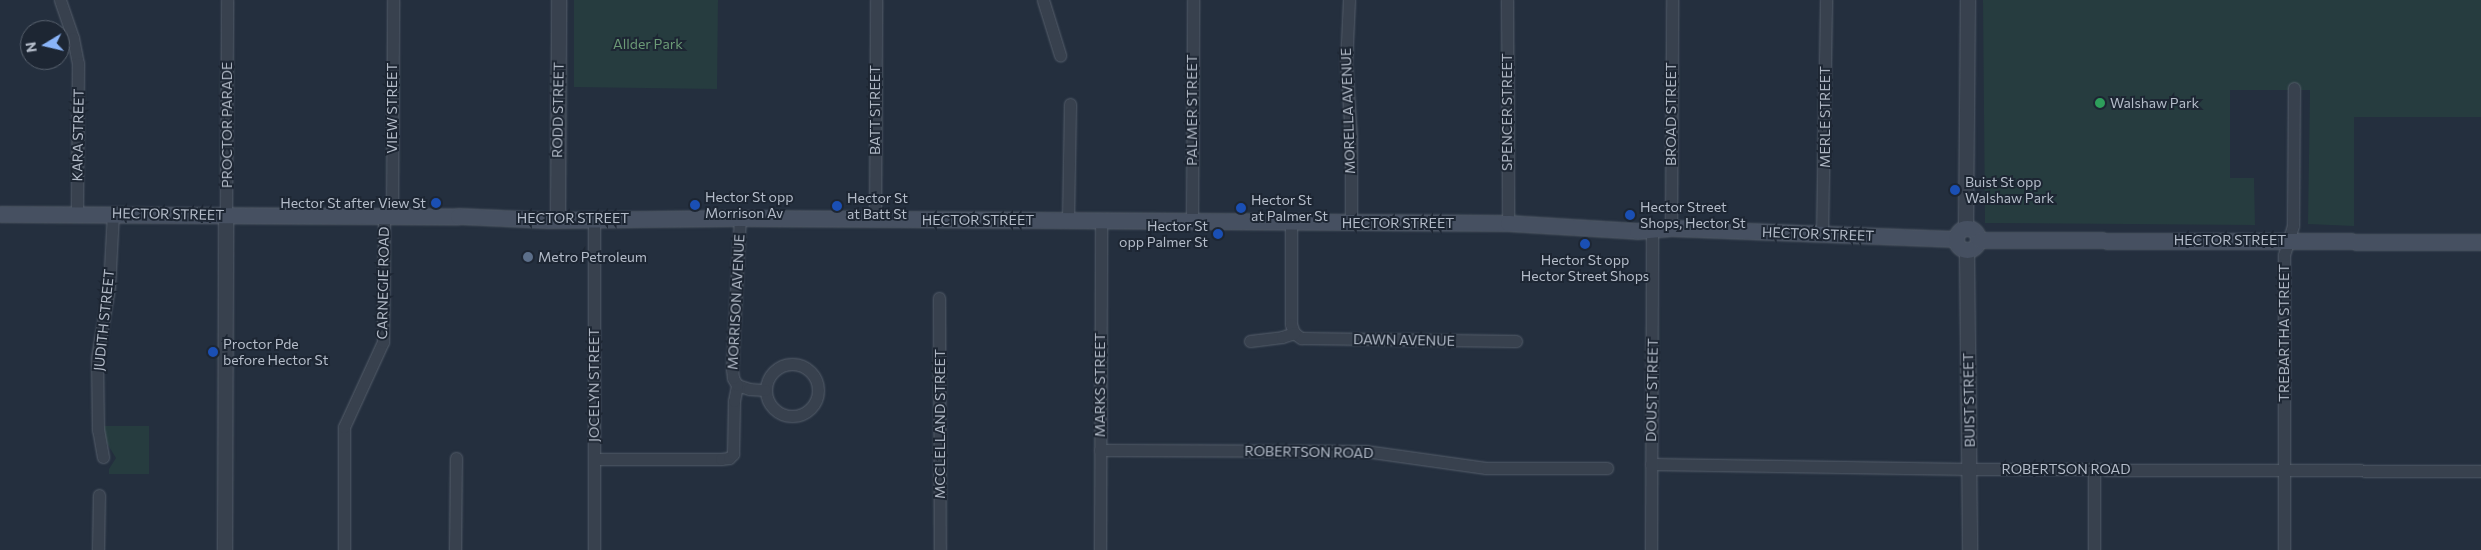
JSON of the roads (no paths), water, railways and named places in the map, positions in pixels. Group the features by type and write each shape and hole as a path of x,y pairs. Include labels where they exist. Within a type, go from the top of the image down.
{"main road":[{"name":"HECTOR STREET","path":"0,214 113,213 558,220 740,218 1508,224 1652,231 1671,228 1956,239"},
{"path":"1966,227 1974,229 1979,240 1976,246 1967,250 1958,246 1956,239 1958,233 1966,227"},
{"name":"HECTOR STREET","path":"1979,240 2481,242"}],"street":[{"name":"KARA STREET","path":"60,0 73,38 78,63 77,214"},
{"name":"PROCTOR PARADE","path":"226,550 227,0"},
{"name":"VIEW STREET","path":"388,217 393,0"},
{"name":"RODD STREET","path":"558,220 559,0"},
{"name":"BATT STREET","path":"875,220 876,0"},
{"path":"1043,0 1060,54"},
{"name":"PALMER STREET","path":"1192,221 1193,0"},
{"name":"MORELLA AVENUE","path":"1349,0 1346,63 1350,128 1351,222"},
{"name":"SPENCER STREET","path":"1507,0 1508,224"},
{"name":"BROAD STREET","path":"1671,228 1672,0"},
{"name":"MERLE STREET","path":"1822,234 1826,0"},
{"path":"1966,227 1968,0"},
{"name":"TREBARTHA STREET","path":"2284,550 2284,255 2293,226 2294,88"},
{"path":"1068,220 1070,104"},
{"name":"JUDITH STREET","path":"103,456 98,430 97,358 109,287 113,213"},
{"name":"CARNEGIE ROAD","path":"344,550 344,427 383,342 388,217"},
{"name":"MORRISON AVENUE","path":"594,459 729,458 734,450 734,401 737,385 732,369 740,218"},
{"name":"JOCELYN STREET","path":"594,219 594,550"},
{"name":"MARKS STREET","path":"1100,550 1101,220"},
{"path":"1291,222 1292,324 1294,333"},
{"name":"DOUST STREET","path":"1651,550 1652,231"},
{"name":"BUIST STREET","path":"1967,250 1970,550"},
{"name":"MCCLELLAND STREET","path":"939,298 940,550"},
{"name":"DAWN AVENUE","path":"1250,342 1282,338 1294,333 1306,339 1516,341"},
{"path":"792,364 803,367 812,374 818,390 815,402 808,411 792,417 775,411 768,402 766,390 771,374 780,366 792,364"},
{"name":"MORRISON AVENUE","path":"737,385 748,389 766,390"},
{"name":"ROBERTSON ROAD","path":"1100,450 1365,451 1486,468 1607,468"},
{"path":"455,550 456,458"},
{"name":"ROBERTSON ROAD","path":"1651,464 1970,469 2481,471"},
{"path":"2094,469 2094,550"},
{"path":"98,550 99,495"}],"place":[{"name":"Walshaw Park","path":"2100,103"},
{"name":"Buist St opp Walshaw Park","path":"1955,190"},
{"name":"Hector St after View St","path":"436,203"},
{"name":"Hector St opp Morrison Av","path":"695,205"},
{"name":"Hector St at Batt St","path":"837,206"},
{"name":"Hector St at Palmer St","path":"1241,208"},
{"name":"Hector Street Shops, Hector St","path":"1630,215"},
{"name":"Hector St opp Palmer St","path":"1218,234"},
{"name":"Hector St opp Hector Street Shops","path":"1585,244"},
{"name":"Metro Petroleum","path":"528,257"},
{"name":"Proctor Pde before Hector St","path":"213,352"}],"park label":[{"name":"Allder Park","path":"648,44"}]}
